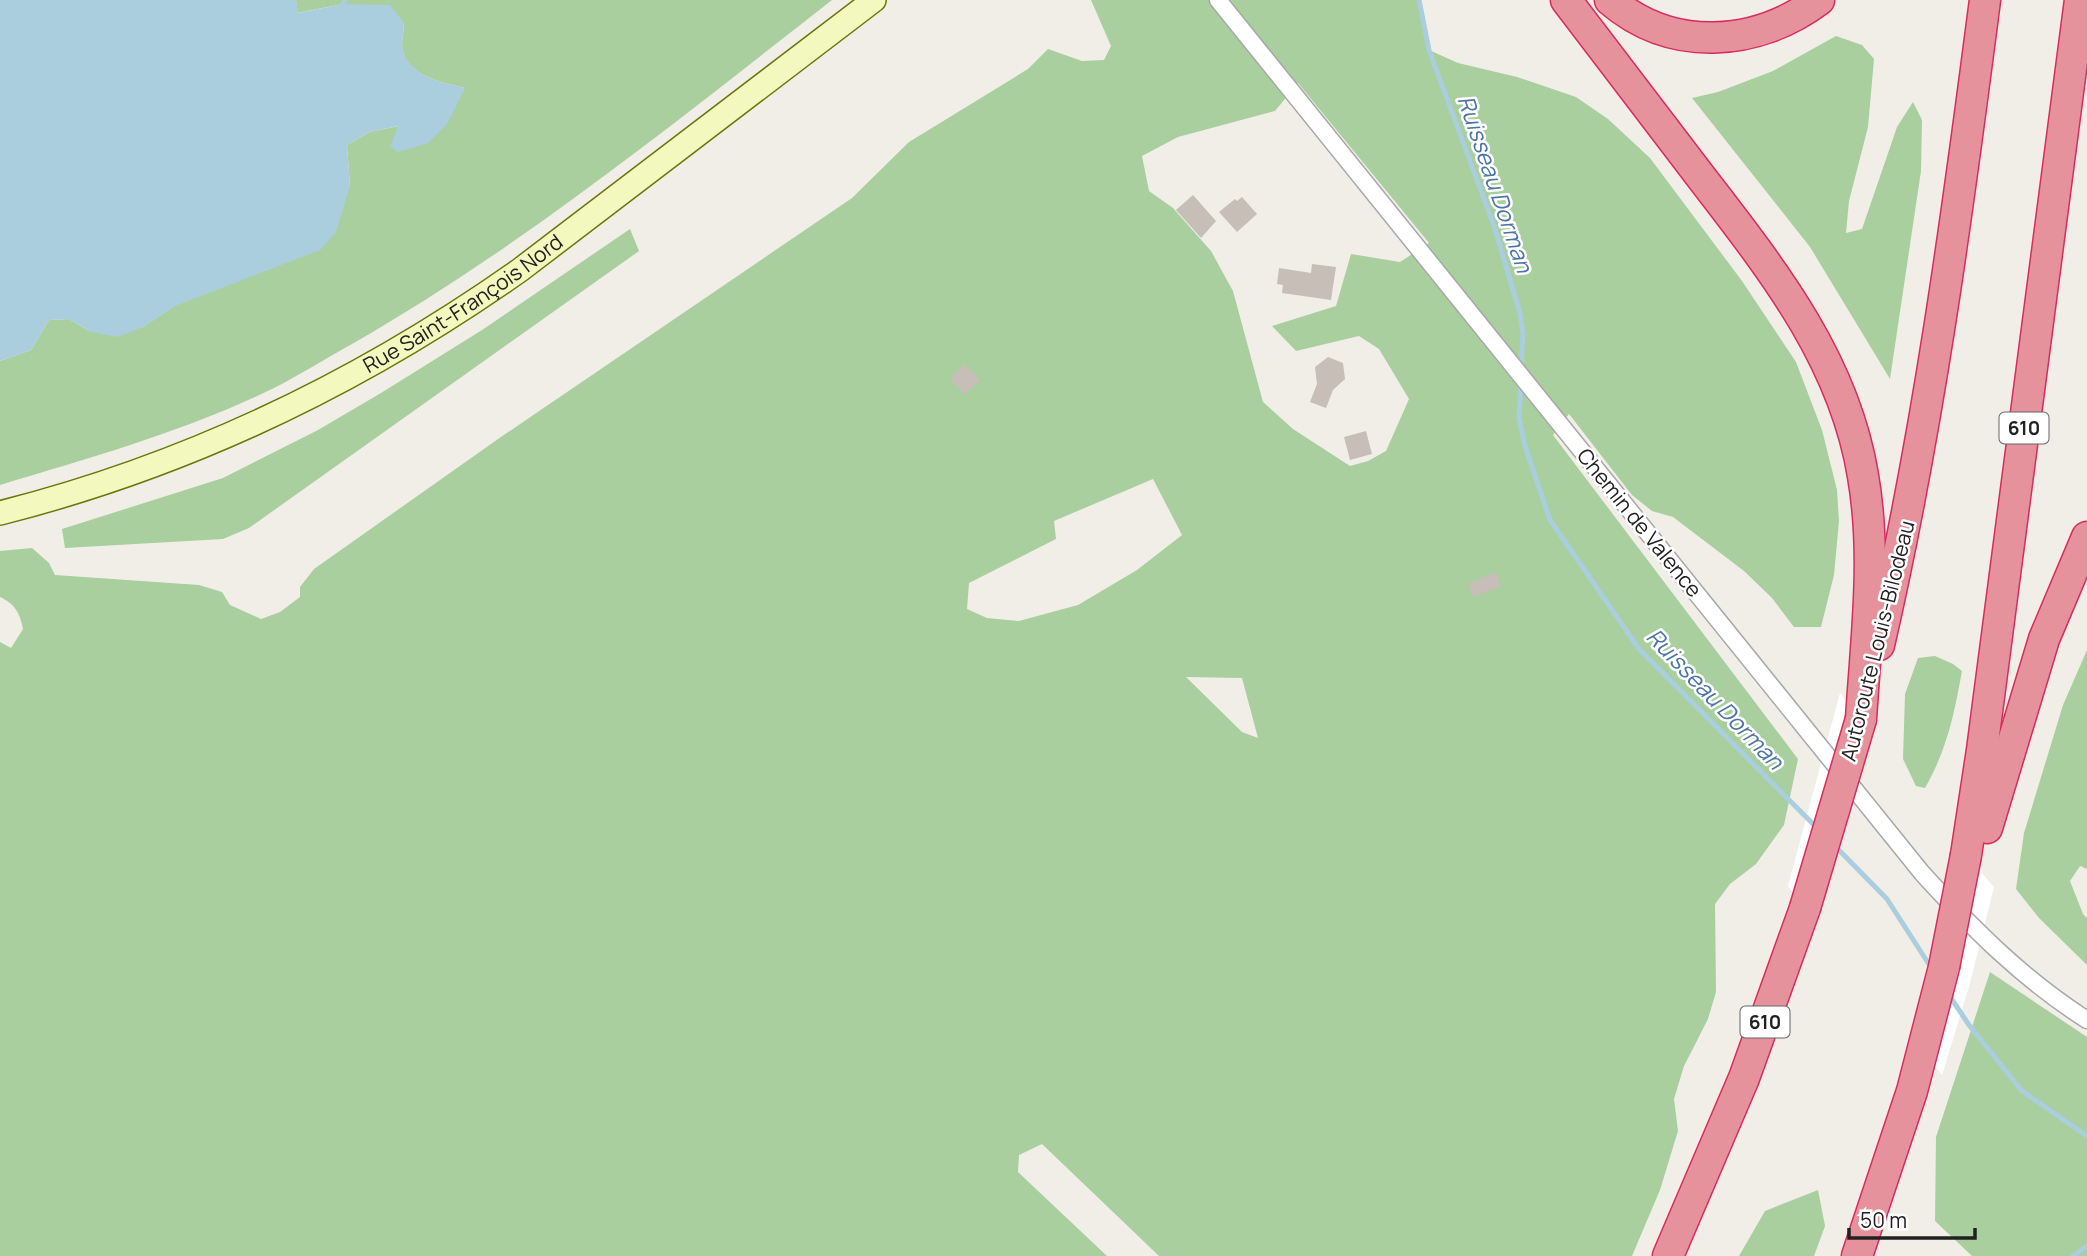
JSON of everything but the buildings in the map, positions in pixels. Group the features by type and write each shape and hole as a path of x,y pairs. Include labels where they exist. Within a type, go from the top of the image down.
{"highway":[{"path":"1566,0 1778,280 1817,342 1838,386 1864,477 1869,524 1870,569 1861,719"},
{"path":"1610,0 1642,22 1661,30 1692,37 1714,38 1739,36 1774,26 1796,16 1819,0"},
{"name":"Autoroute Louis-Bilodeau","path":"1668,1256 1744,1078 1805,908 1861,719 1895,575 1929,401 1984,0"},
{"name":"610","path":"1857,1256 1894,1149 1923,1052 1971,860 1982,750 2080,0"},
{"path":"1971,860 2044,639 2087,537"}],"street":[{"name":"Rue Saint-François Nord","path":"0,513 72,494 196,450 289,407 398,351 520,270 874,0"},
{"name":"Chemin de Valence","path":"1218,0 1927,878 2010,962 2047,993 2087,1020"}],"green space":[{"path":"296,0 832,0 598,181 538,224 415,306 294,378 241,403 139,442 0,485 0,361 31,350 49,320 69,319 91,332 143,327 350,186 347,145 370,132 399,126 465,88 426,76 410,64 402,46 404,23 343,4 297,13"},
{"path":"1091,0 1419,0 1429,50 1458,63 1517,77 1576,97 1608,119 1650,158 1742,281 1796,362 1822,430 1837,490 1839,521 1834,575 1821,627 1794,627 1772,598 1744,571 1673,517 1652,511 1632,495 1569,414 1553,435 1798,759 1784,825 1756,864 1730,884 1715,904 1716,992 1708,1019 1684,1066 1674,1099 1678,1131 1660,1190 1632,1256 1159,1256 1042,1144 1019,1155 1018,1172 1107,1256 0,1256 0,642 11,648 23,629 16,610 0,597 0,551 32,548 49,563 55,575 199,585 222,592 230,605 261,619 280,612 300,597 300,587 314,569 498,439 852,198 909,142 1028,69 1048,49 1082,61 1104,60 1111,46","holes":["1298,83 1429,243 1400,262 1351,254 1336,306 1272,326 1296,351 1359,336 1379,349 1409,399 1386,451 1368,461 1350,466 1293,429 1263,402 1233,291 1211,251 1173,208 1149,191 1142,156 1178,137 1275,111","1153,479 1182,535 1137,570 1078,605 1019,621 987,618 967,609 969,583 1056,539 1054,521","1186,677 1242,678 1258,738 1242,732"]},
{"path":"1836,36 1862,45 1874,59 1868,127 1849,201 1846,233 1862,229 1897,127 1913,102 1922,120 1921,171 1890,379 1810,247 1692,98 1718,92 1773,71"},
{"path":"630,229 639,251 249,528 223,539 65,548 62,529 223,478 318,430 482,330"},
{"path":"2087,650 2087,869 2080,866 2070,881 2087,918 2087,965 2039,918 2016,889 2024,833 2063,705"},
{"path":"1935,656 1962,671 1949,731 1925,788 1916,786 1903,759 1905,694 1918,658"},
{"path":"1990,972 2087,1037 2087,1256 1972,1256 1935,1221 1936,1137"},
{"path":"1818,1190 1825,1226 1814,1256 1739,1256 1765,1211"}],"water":[{"path":"0,0 296,0 298,13 343,4 390,5 404,23 402,46 410,64 426,76 465,88 447,124 428,143 398,152 390,147 398,126 370,132 347,145 350,186 336,232 320,250 175,306 143,327 118,337 91,332 69,319 49,320 31,350 0,361"}],"pier":[{"path":"1840,693 1871,731 1814,920 1788,886"},
{"path":"1966,855 1994,887 1969,987 1942,1075 1911,1038 1937,930"}],"waterway":[{"path":"343,4 346,0"},
{"name":"Ruisseau Dorman","path":"1419,0 1429,50 1494,226 1520,313 1523,333 1521,368"},
{"name":"Ruisseau Dorman","path":"1521,381 1519,418 1525,446 1550,520 1639,649 1818,829"},
{"name":"Ruisseau Dorman","path":"1835,846 1887,899 1932,969"},
{"name":"Ruisseau Dorman","path":"1949,995 1969,1025 2022,1091 2087,1136"},
{"name":"Ruisseau Dorman","path":"2073,1256 2087,1246"}]}
